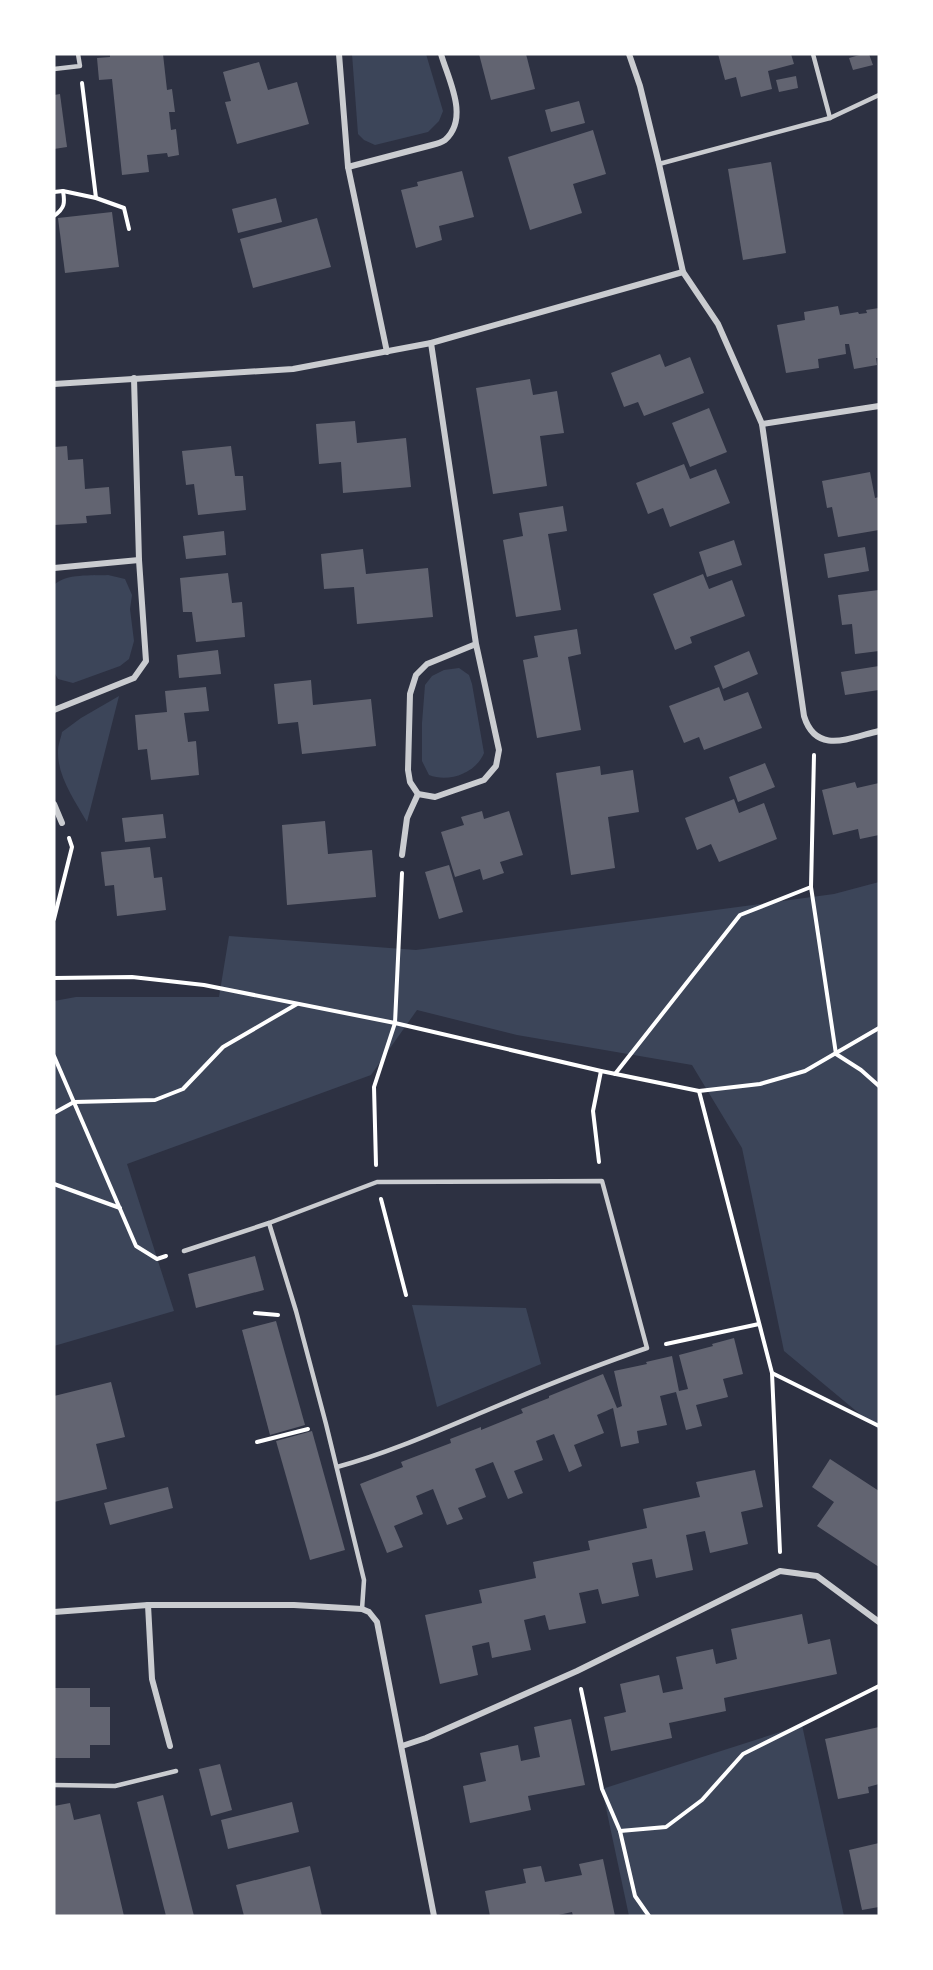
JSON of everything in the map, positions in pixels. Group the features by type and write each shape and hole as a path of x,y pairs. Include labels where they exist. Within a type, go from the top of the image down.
{"street":[{"path":"339,54 348,167 387,352"},
{"path":"348,167 445,140 458,118 441,54"},
{"path":"629,54 640,87 683,272 718,324 762,424 807,728 815,736 827,741 879,731"},
{"path":"54,384 293,369 431,344 683,272"},
{"path":"431,344 476,644 499,750 496,766 484,780 435,797 418,794 410,782 408,770 410,694 416,675 427,664 476,644"},
{"path":"54,710 134,678 146,661 139,560 134,378"},
{"path":"762,424 879,406"},
{"path":"54,568 139,560"},
{"path":"402,855 407,818 418,794"},
{"path":"54,804 63,824"},
{"path":"402,1746 426,1738 577,1671 780,1571 817,1576 879,1622"},
{"path":"148,1605 152,1679 170,1746"},
{"path":"54,1612 148,1605 294,1605 362,1609 369,1612 377,1622 434,1916"}],"lane":[{"path":"54,69 80,66 78,54"},
{"path":"813,54 830,117"},
{"path":"659,164 830,117 878,95"},
{"path":"184,1251 269,1223 377,1182 602,1181 647,1348 569,1375 433,1433 337,1467"},
{"path":"269,1223 296,1311 337,1467 364,1580 362,1609"},
{"path":"54,1785 115,1786 176,1771"}],"path":[{"path":"80,66 96,198"},
{"path":"54,216 62,210 65,202 63,191"},
{"path":"54,192 63,191 96,198 124,208 129,229"},
{"path":"815,736 811,887 836,1054 879,1086"},
{"path":"54,919 72,847 63,824"},
{"path":"374,1087 395,1023 402,855"},
{"path":"615,1074 740,915 811,887"},
{"path":"54,978 132,976 204,985 395,1023 601,1071 699,1091 760,1084 805,1071 879,1029"},
{"path":"54,1113 74,1102 155,1100 183,1089 223,1047 297,1004"},
{"path":"54,1056 136,1246 157,1259 184,1251"},
{"path":"601,1071 593,1111 602,1181"},
{"path":"699,1091 772,1373 780,1571"},
{"path":"54,1184 120,1208"},
{"path":"647,1348 759,1324"},
{"path":"772,1373 879,1426"},
{"path":"257,1443 326,1424"},
{"path":"577,1671 602,1789 620,1831 635,1896 649,1916"},
{"path":"620,1831 666,1827 702,1800 743,1754 879,1686"}],"shaded area":[{"path":"352,54 426,54 443,111 439,121 428,132 375,145 364,140 358,134"},
{"path":"108,575 125,579 132,595 130,609 134,641 129,659 120,666 73,683 58,679 54,672 54,585 72,577"},
{"path":"459,668 469,675 472,684 484,753 475,766 468,771 453,777 437,777 429,775 422,761 425,685 432,676 444,670"},
{"path":"119,696 87,822 60,770 58,746 62,732"},
{"path":"879,882 879,1430 784,1351 742,1148 692,1065 517,1035 417,1010 371,1075 127,1164 174,1311 54,1346 54,1001 76,997 219,997 229,936 416,950 834,894"},
{"path":"412,1305 526,1308 541,1364 437,1407"},
{"path":"802,1725 844,1916 629,1916 602,1789"}],"building":[{"path":"110,54 163,54 167,90 172,89 175,112 169,112 171,130 176,129 179,155 168,157 167,153 147,155 149,172 122,175 112,79 99,80 97,58 110,57"},
{"path":"479,54 526,54 535,89 491,100"},
{"path":"718,54 791,54 794,64 768,71 772,89 741,97 736,77 725,80"},
{"path":"869,54 873,65 853,70 849,58"},
{"path":"259,62 268,90 297,82 309,124 237,144 225,102 231,101 223,72"},
{"path":"796,76 798,88 779,92 776,80"},
{"path":"60,94 67,147 54,149 54,95"},
{"path":"579,101 585,123 551,132 545,110"},
{"path":"593,130 606,174 573,184 582,213 530,230 508,157"},
{"path":"771,162 786,253 743,260 728,169"},
{"path":"462,171 474,217 439,226 442,240 416,248 401,190 418,186 417,182"},
{"path":"276,198 282,222 238,233 232,209"},
{"path":"112,212 119,267 65,273 58,218"},
{"path":"317,218 331,267 253,288 240,239"},
{"path":"838,306 840,315 867,313 866,310 879,308 877,365 854,369 849,344 845,344 846,354 818,359 819,368 786,373 777,325 805,320 804,312"},
{"path":"660,354 665,367 690,357 704,393 644,416 638,402 624,407 611,373"},
{"path":"530,379 533,395 557,391 564,433 540,436 547,486 493,494 476,388"},
{"path":"709,408 727,452 690,467 672,423"},
{"path":"355,421 357,443 406,438 411,487 343,493 341,462 319,464 316,424"},
{"path":"67,446 68,460 83,459 85,489 109,487 111,514 86,516 87,523 54,525 54,447"},
{"path":"231,446 235,476 243,476 246,510 198,515 194,484 186,485 182,451"},
{"path":"684,464 690,479 716,469 730,503 670,527 663,508 648,514 636,483"},
{"path":"870,472 875,498 879,497 879,530 838,537 832,507 827,508 822,481"},
{"path":"563,506 567,531 548,534 561,610 516,617 503,540 523,536 519,513"},
{"path":"224,531 226,555 186,559 183,536"},
{"path":"734,540 742,565 707,577 699,552"},
{"path":"865,547 869,571 828,578 824,554"},
{"path":"363,549 366,574 428,568 433,617 357,624 354,587 324,589 321,554"},
{"path":"228,573 232,603 242,602 245,637 196,642 192,612 183,612 180,578"},
{"path":"703,574 709,589 732,580 745,616 690,637 692,643 675,650 653,594"},
{"path":"879,590 879,651 855,654 852,624 842,625 838,595"},
{"path":"577,629 581,654 568,657 581,730 537,738 523,660 538,657 534,636"},
{"path":"218,650 221,674 179,678 177,655"},
{"path":"749,651 758,674 723,689 714,666"},
{"path":"879,666 879,690 845,695 841,672"},
{"path":"311,680 313,705 371,699 376,746 302,754 298,722 278,724 274,684"},
{"path":"206,687 209,711 184,713 188,742 196,741 199,775 151,780 147,749 138,750 135,715 167,712 165,691"},
{"path":"719,687 724,701 748,692 762,728 704,750 699,737 684,743 669,706"},
{"path":"765,763 775,787 738,802 729,777"},
{"path":"600,766 601,775 633,770 639,812 608,817 615,868 571,875 556,773"},
{"path":"855,782 857,788 879,783 879,835 860,839 858,829 833,835 822,790"},
{"path":"734,799 739,813 764,803 777,839 719,862 711,844 697,850 685,818"},
{"path":"482,811 484,819 509,811 523,855 500,862 504,873 483,880 480,869 455,877 441,832 464,825 461,817"},
{"path":"163,814 166,838 125,842 122,818"},
{"path":"325,821 328,854 372,850 376,897 287,905 282,825"},
{"path":"150,847 154,878 162,877 166,910 117,916 114,885 105,886 101,852"},
{"path":"449,865 463,912 439,919 425,872"},
{"path":"255,1256 264,1290 196,1308 188,1274"},
{"path":"276,1321 305,1425 270,1435 242,1330"},
{"path":"734,1338 743,1374 723,1379 728,1397 696,1405 702,1426 686,1430 676,1392 660,1396 667,1425 637,1431 639,1443 621,1447 613,1408 597,1415 604,1433 574,1445 582,1466 569,1472 554,1434 536,1441 543,1460 514,1471 523,1493 508,1499 493,1462 475,1469 486,1497 458,1508 463,1519 447,1525 433,1489 416,1496 423,1514 394,1526 403,1547 387,1553 360,1484 403,1467 401,1462 451,1443 450,1439 481,1427 481,1430 523,1413 521,1409 603,1374 617,1408 622,1406 614,1371 647,1364 646,1362 672,1356 679,1391 688,1389 679,1355"},
{"path":"111,1382 125,1437 96,1444 107,1489 54,1502 54,1396"},
{"path":"312,1431 345,1550 310,1560 276,1441"},
{"path":"830,1459 879,1491 879,1567 817,1526 834,1502 812,1487"},
{"path":"755,1470 763,1507 741,1512 748,1544 710,1553 705,1531 686,1535 693,1570 656,1578 652,1559 632,1563 639,1596 602,1604 598,1589 579,1593 586,1623 549,1630 545,1615 524,1620 531,1650 492,1658 489,1642 472,1646 478,1675 440,1684 425,1615 482,1603 479,1590 536,1578 533,1562 590,1550 588,1541 647,1528 643,1509 700,1497 696,1482"},
{"path":"168,1487 173,1508 110,1525 104,1503"},
{"path":"802,1614 808,1644 830,1639 837,1674 724,1698 726,1711 669,1723 672,1738 611,1751 604,1717 626,1712 620,1684 659,1675 663,1693 683,1689 676,1657 713,1649 716,1664 737,1659 731,1629"},
{"path":"54,1688 90,1688 90,1707 110,1707 110,1745 90,1745 90,1758 54,1758"},
{"path":"571,1719 585,1785 528,1796 531,1810 470,1823 463,1786 486,1781 480,1753 518,1745 521,1761 540,1757 534,1727"},
{"path":"879,1727 879,1784 868,1787 869,1793 838,1799 825,1739"},
{"path":"220,1764 232,1810 211,1816 199,1769"},
{"path":"163,1795 194,1916 166,1916 137,1802"},
{"path":"292,1802 299,1832 228,1849 221,1820"},
{"path":"70,1803 74,1820 100,1814 124,1916 55,1916 54,1806"},
{"path":"879,1843 879,1907 862,1910 849,1850"},
{"path":"603,1859 615,1916 573,1916 572,1912 554,1916 490,1916 485,1891 526,1883 523,1869 541,1866 545,1882 582,1875 579,1864"},
{"path":"310,1866 322,1916 244,1916 236,1885"}]}
